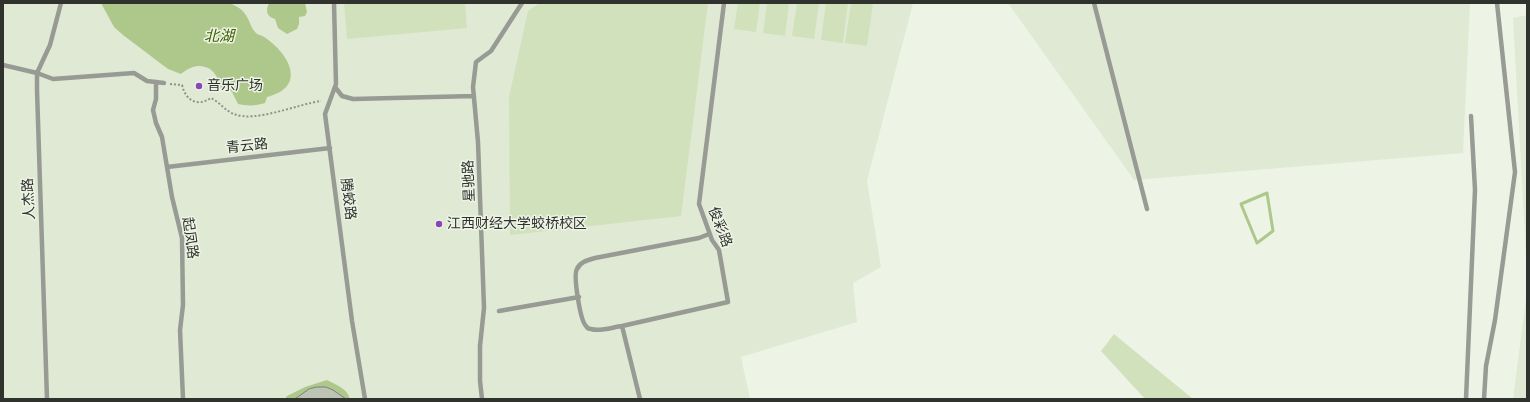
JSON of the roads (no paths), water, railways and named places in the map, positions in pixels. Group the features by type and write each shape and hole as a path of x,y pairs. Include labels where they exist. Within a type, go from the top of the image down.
{"lane":[{"name":"人杰路","path":"47,399 37,73 50,45 61,3"},
{"name":"腾蛟路","path":"334,3 335,87 326,114 352,321 365,399"},
{"name":"星驰路","path":"482,399 480,381 480,346 484,308 478,142 474,96 476,62 491,51 522,3"},
{"name":"俊彩路","path":"622,326 728,302 719,250 709,234 699,204 724,3"},
{"path":"1094,3 1147,209"},
{"path":"1484,399 1486,366 1495,320 1515,172 1497,3"},
{"path":"3,65 37,73 53,79 134,73 147,81 164,83"},
{"name":"起凤路","path":"156,82 156,99 153,110 156,123 162,137 172,197 182,238 183,304 180,330 183,399"},
{"path":"335,87 342,96 353,99 474,96"},
{"path":"1466,399 1475,190 1470,116"},
{"name":"青云路","path":"167,167 330,148"},
{"path":"640,399 622,326 591,330 586,326 583,319 575,272 577,267 588,260 698,238 709,234"},
{"path":"499,311 579,298"}],"water":[{"name":"北湖","path":"101,3 230,3 244,12 256,33 264,37 281,52 287,60 291,78 287,86 280,92 267,97 265,103 259,105 238,104 232,92 228,89 221,89 216,75 206,67 194,67 181,74 168,69 114,27"},
{"path":"269,3 305,3 307,12 305,16 299,17 297,29 287,34 278,28 275,19 270,17 267,9"},
{"path":"327,380 344,389 349,395 350,399 285,399 287,396 305,387"}],"waterway":[{"path":"1267,193 1273,231 1257,243 1241,204 1267,193"}],"place":[{"name":"音乐广场","path":"199,86"},
{"name":"江西财经大学蛟桥校区","path":"439,224"}]}
